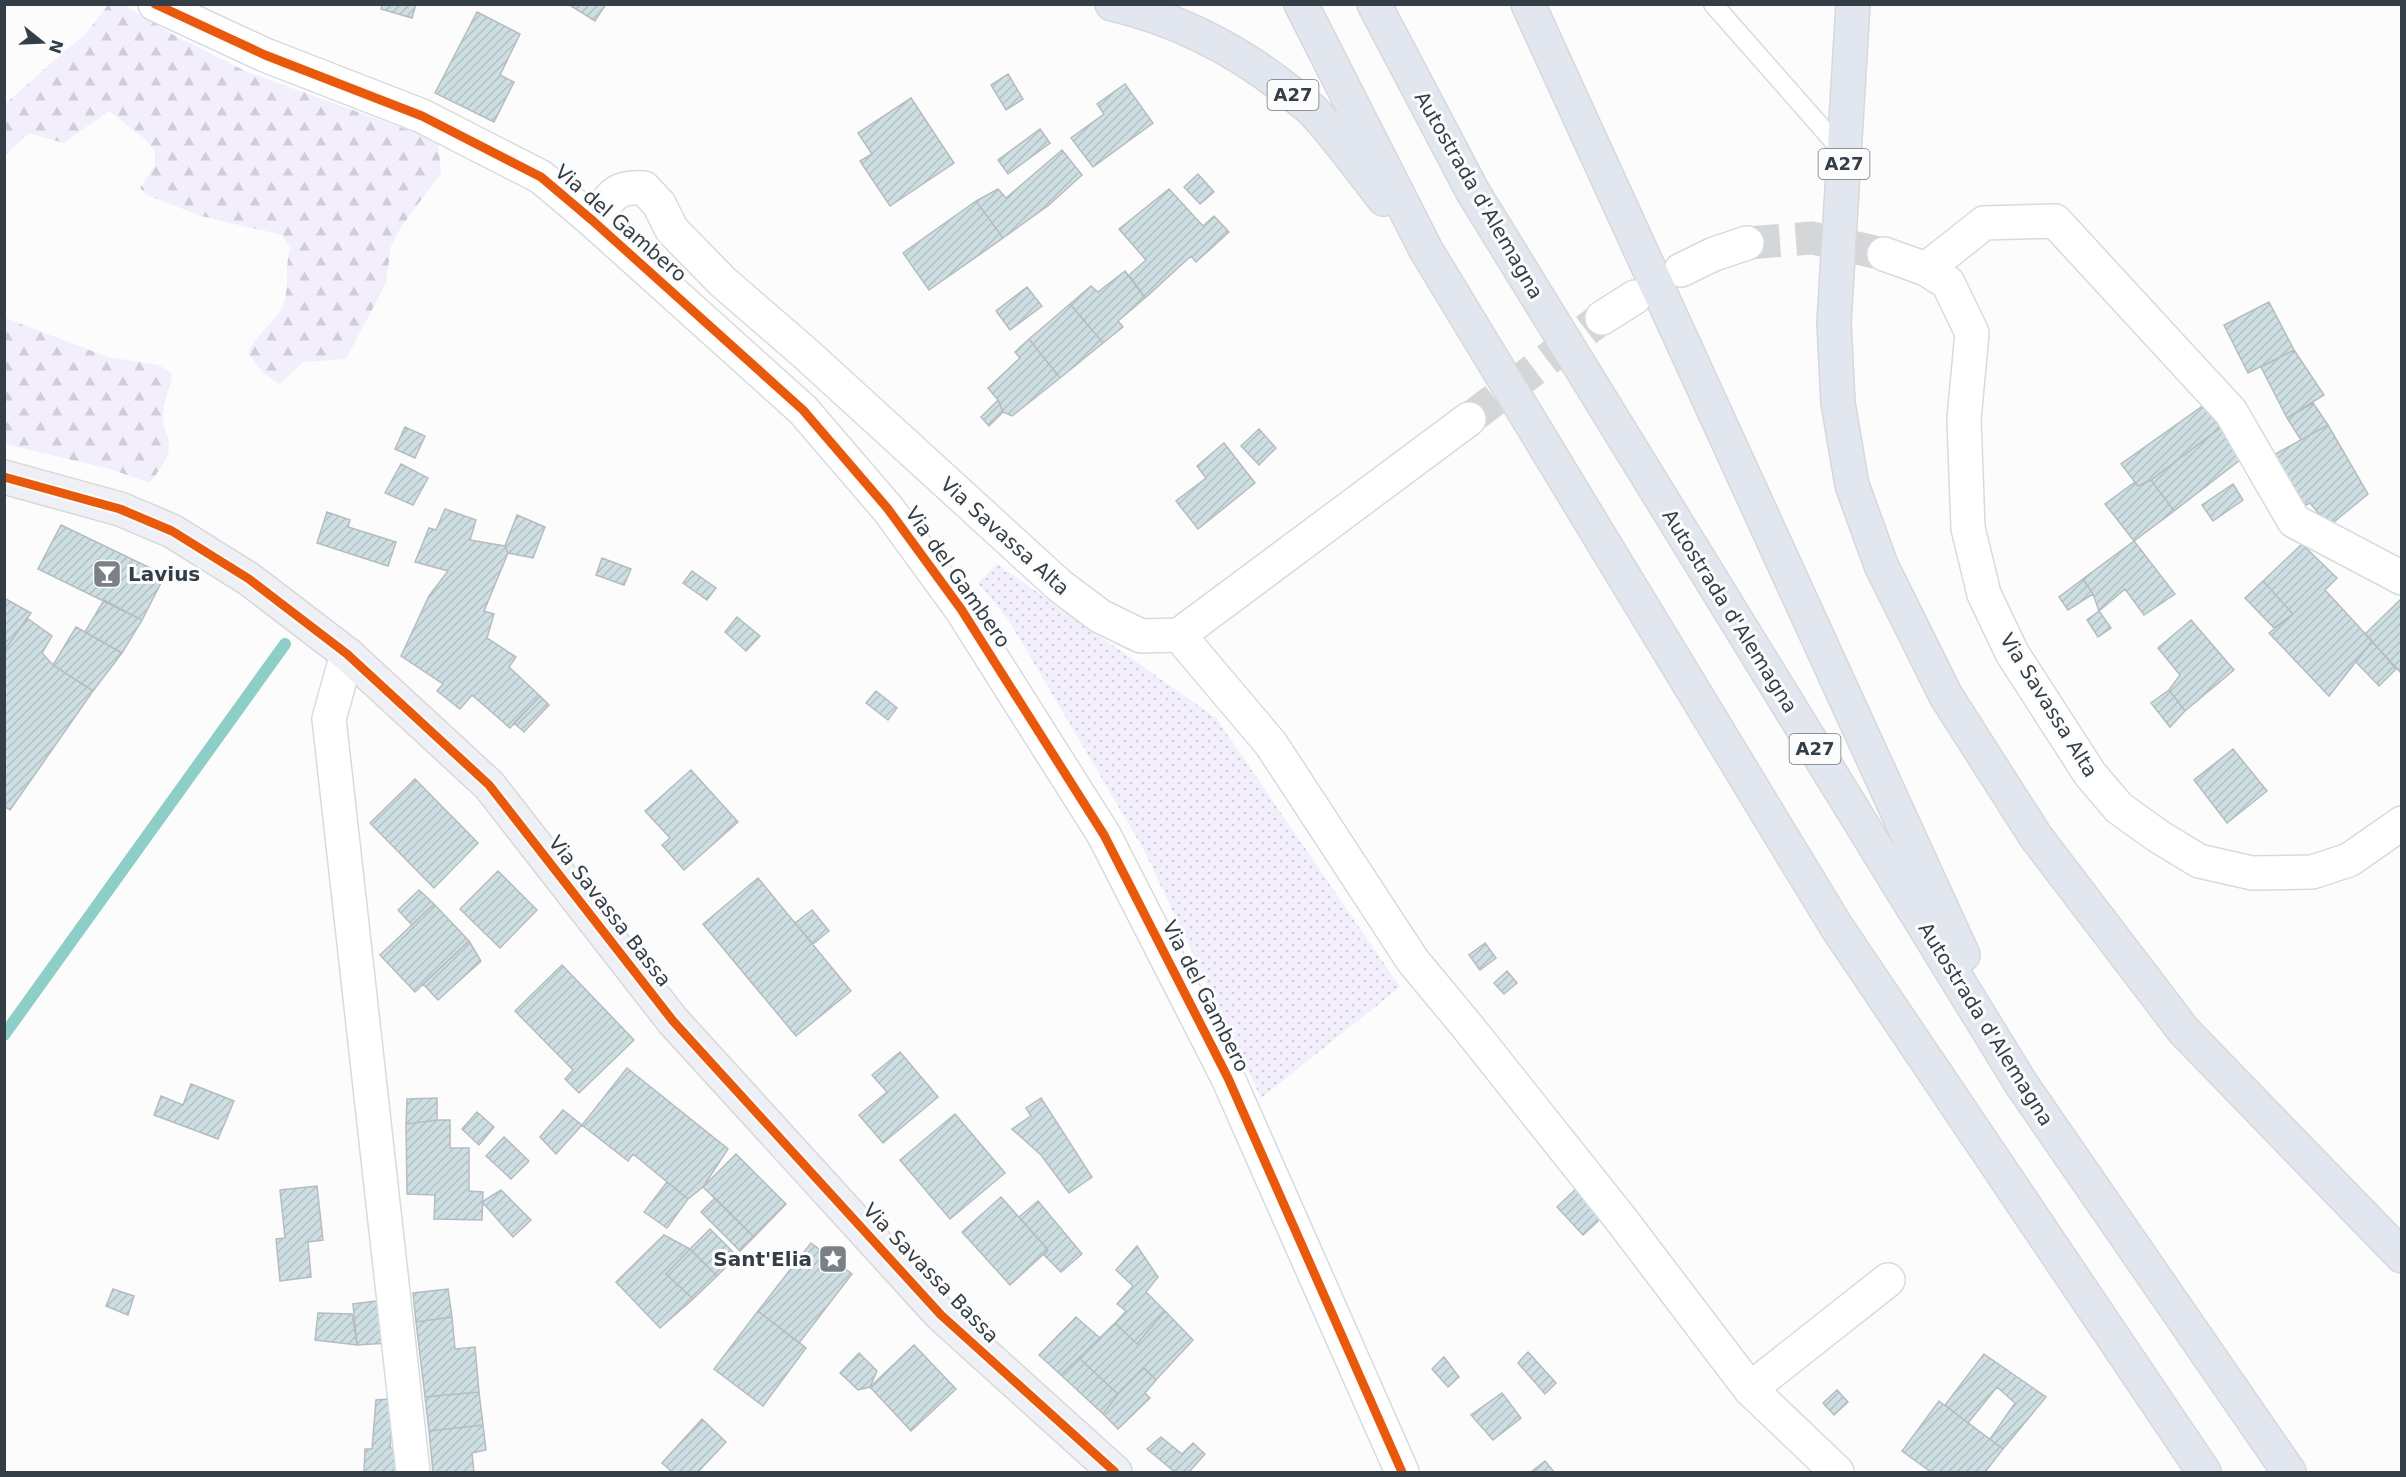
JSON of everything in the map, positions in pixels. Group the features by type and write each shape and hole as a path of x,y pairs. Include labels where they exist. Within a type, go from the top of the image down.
{"highway":[{"name":"A27","path":"1112,4 1180,26 1228,49 1272,78 1314,112 1426,250"},
{"name":"A27","path":"1301,4 1426,250 1836,926 2204,1473"},
{"name":"Autostrada d'Alemagna","path":"1374,4 1473,192 2022,1085 2289,1473"},
{"name":"A27","path":"1528,4 2022,1085"},
{"name":"A27","path":"1853,4 1834,323 1838,403 1852,485 1881,565 1946,696 2036,837 2184,1030 2402,1256"}],"main road":[{"name":"Via Savassa Bassa","path":"4,477 120,509 172,531 249,579 347,654 489,785 673,1021 941,1315 1115,1473"}],"street":[{"name":"Via del Gambero","path":"155,4 265,56 422,116 541,177 593,220 803,410 888,508 961,609 1104,835 1223,1068 1402,1473"},
{"name":"Via Savassa Alta","path":"593,220 614,193 626,187 644,188 659,204 672,230 723,282 805,353 1060,586 1100,616 1141,636 1179,635"},
{"path":"1926,269 1984,223 2055,220 2231,412 2294,521 2402,578"},
{"path":"1681,270 1714,254 1748,243"},
{"name":"Via Savassa Alta","path":"1884,254 1926,269 1948,283 1972,333 1964,419 1968,528 1984,594 2012,653 2090,774 2119,808 2158,836 2199,861 2252,873 2313,872 2349,860 2402,822"},
{"path":"1602,318 1635,297"},
{"path":"1469,419 1179,635 1270,744 1413,961 1620,1218 1750,1389 1837,1473"},
{"path":"347,654 328,718 413,1473"},
{"path":"1750,1389 1888,1280"}],"lane":[{"path":"1713,4 1844,153"}],"green space":[{"path":"108,5 124,5 172,34 245,71 438,141 441,173 401,227 391,246 386,283 346,359 303,362 279,385 262,371 248,353 283,306 290,248 282,235 201,216 147,195 140,188 155,165 155,151 145,139 109,111 64,143 29,133 5,155 4,105 84,36"},
{"path":"5,318 108,357 158,365 172,373 163,412 163,422 169,442 167,456 150,483 110,469 5,444"},
{"path":"997,564 1216,718 1400,987 1261,1098 1144,850 1008,619 978,583"}],"building":[{"path":"382,4 416,4 412,18 381,9"},
{"path":"568,4 606,4 595,21"},
{"path":"477,12 520,34 500,75 514,82 494,122 435,93"},
{"path":"1008,74 1023,99 1006,110 991,85"},
{"path":"1125,84 1153,123 1093,167 1071,138 1104,114 1097,104"},
{"path":"911,98 954,163 890,206 860,161 872,154 858,133"},
{"path":"1040,129 1050,143 1008,174 998,160"},
{"path":"1062,150 1082,175 1049,205 1003,238 976,201 998,189 1006,198"},
{"path":"1198,174 1214,192 1200,204 1184,187"},
{"path":"1169,189 1203,226 1214,216 1229,232 1196,262 1191,256 1145,298 1129,275 1146,260 1119,229"},
{"path":"976,201 1003,238 929,290 903,253"},
{"path":"1125,271 1145,298 1118,321 1123,327 1103,343 1070,304 1091,286 1098,292"},
{"path":"1027,287 1042,306 1010,330 996,311"},
{"path":"2269,302 2294,350 2248,373 2224,325"},
{"path":"1070,304 1103,343 1060,378 1029,339"},
{"path":"1029,339 1060,378 1012,416 1003,412 998,400 988,388 1020,358 1015,352"},
{"path":"2294,350 2324,395 2287,418 2261,367"},
{"path":"998,400 1003,412 989,426 981,417"},
{"path":"2313,403 2328,425 2301,440 2287,418"},
{"path":"2204,405 2221,427 2151,480 2138,486 2121,464"},
{"path":"2227,423 2249,453 2174,511 2151,480"},
{"path":"2328,425 2368,494 2329,526 2310,503 2300,508 2270,457"},
{"path":"405,427 425,436 415,458 395,449"},
{"path":"1259,429 1276,448 1259,465 1241,446"},
{"path":"1224,443 1255,483 1198,529 1176,501 1206,478 1197,466"},
{"path":"401,464 428,478 413,505 385,493"},
{"path":"2151,480 2174,511 2134,541 2105,504 2135,482 2138,486"},
{"path":"2233,484 2243,500 2213,521 2202,505"},
{"path":"445,509 476,520 470,540 505,546 508,553 484,611 494,614 487,638 516,657 509,667 540,696 510,728 472,695 460,709 437,691 443,684 401,656 429,596 448,571 415,562 429,528 436,530"},
{"path":"327,512 350,520 348,527 396,542 388,566 317,543"},
{"path":"517,515 545,527 533,558 508,553 505,546"},
{"path":"61,525 165,575 142,620 38,569"},
{"path":"2134,541 2175,594 2144,615 2125,589 2099,611 2093,594 2083,579"},
{"path":"2302,544 2337,578 2325,590 2372,641 2329,696 2269,633 2293,614 2263,581"},
{"path":"602,558 631,569 624,585 596,575"},
{"path":"692,571 716,588 707,600 683,583"},
{"path":"2083,579 2093,594 2068,610 2059,597"},
{"path":"2263,581 2293,614 2274,628 2245,598"},
{"path":"4,598 31,613 4,651"},
{"path":"2402,598 2402,674 2365,634"},
{"path":"104,600 142,620 122,653 85,632"},
{"path":"2099,611 2111,628 2098,637 2087,620"},
{"path":"737,617 760,636 746,651 725,632"},
{"path":"27,618 52,636 42,653 53,665 93,691 10,810 4,806 4,651"},
{"path":"2191,620 2234,670 2185,711 2169,690 2180,675 2158,648"},
{"path":"76,627 122,653 93,691 53,665"},
{"path":"2372,641 2396,669 2379,686 2356,662"},
{"path":"2169,690 2185,711 2170,727 2151,703"},
{"path":"876,691 897,708 888,720 866,703"},
{"path":"540,696 549,705 524,732 514,723"},
{"path":"2233,749 2267,791 2227,823 2194,780"},
{"path":"691,770 738,822 684,870 662,845 670,838 645,811"},
{"path":"415,779 478,843 434,888 370,823"},
{"path":"498,871 537,910 500,948 460,909"},
{"path":"758,878 851,991 796,1036 703,924"},
{"path":"419,890 434,904 412,925 398,910"},
{"path":"434,904 469,941 415,992 380,955"},
{"path":"812,910 829,931 813,944 795,923"},
{"path":"469,941 481,961 438,1000 423,984"},
{"path":"1485,943 1496,958 1480,970 1469,955"},
{"path":"562,965 634,1040 579,1093 565,1079 573,1070 515,1011"},
{"path":"1507,971 1517,983 1504,994 1494,983"},
{"path":"900,1052 938,1097 883,1143 859,1115 887,1092 872,1075"},
{"path":"627,1068 728,1149 703,1187 688,1199 633,1154 628,1161 582,1125"},
{"path":"191,1084 234,1101 218,1139 154,1115 161,1096 183,1105"},
{"path":"437,1098 437,1120 406,1124 407,1099"},
{"path":"1041,1098 1092,1177 1069,1193 1041,1155 1012,1129 1031,1116 1026,1108"},
{"path":"563,1110 582,1125 556,1154 540,1137"},
{"path":"477,1112 494,1127 479,1145 462,1129"},
{"path":"955,1114 1005,1173 950,1219 900,1160"},
{"path":"450,1120 450,1148 469,1148 469,1191 483,1192 482,1220 434,1219 435,1195 407,1194 406,1124"},
{"path":"504,1137 529,1161 511,1179 486,1156"},
{"path":"736,1154 786,1204 754,1237 703,1187"},
{"path":"667,1182 688,1199 667,1228 644,1212"},
{"path":"1582,1183 1609,1211 1583,1235 1557,1207"},
{"path":"317,1186 323,1240 308,1242 311,1277 280,1281 276,1239 285,1238 280,1190"},
{"path":"501,1190 531,1220 513,1237 482,1202"},
{"path":"1001,1197 1048,1250 1010,1285 962,1232"},
{"path":"715,1198 754,1237 740,1251 701,1212"},
{"path":"1038,1201 1082,1254 1061,1272 1044,1255 1048,1250 1019,1217"},
{"path":"710,1229 737,1256 717,1276 690,1249"},
{"path":"664,1235 690,1249 666,1274 693,1299 660,1328 616,1282"},
{"path":"811,1243 852,1274 799,1343 758,1311"},
{"path":"1137,1246 1158,1277 1146,1292 1165,1311 1137,1344 1115,1323 1126,1311 1117,1304 1133,1286 1116,1270"},
{"path":"690,1249 717,1276 693,1299 666,1274"},
{"path":"113,1289 134,1296 128,1315 106,1306"},
{"path":"448,1289 452,1317 416,1322 413,1293"},
{"path":"384,1300 388,1343 357,1345 353,1304"},
{"path":"758,1311 806,1348 763,1406 714,1369"},
{"path":"1165,1311 1193,1340 1156,1380 1144,1368 1118,1394 1079,1358 1115,1323 1137,1344"},
{"path":"318,1313 352,1314 357,1345 315,1340"},
{"path":"452,1317 455,1349 475,1347 479,1392 425,1397 416,1322"},
{"path":"1076,1317 1100,1338 1061,1375 1039,1355"},
{"path":"914,1345 956,1389 911,1431 870,1387"},
{"path":"1528,1352 1556,1383 1545,1394 1518,1363"},
{"path":"859,1353 877,1371 870,1387 858,1390 840,1373"},
{"path":"1984,1354 2046,1397 2003,1449 1990,1439 2015,1403 1997,1387 1968,1423 1945,1405"},
{"path":"1444,1357 1459,1377 1448,1387 1432,1369"},
{"path":"1079,1358 1118,1394 1103,1414 1061,1375"},
{"path":"1144,1368 1156,1380 1145,1393 1150,1398 1118,1429 1103,1414 1118,1394"},
{"path":"1837,1390 1848,1402 1834,1415 1823,1403"},
{"path":"479,1392 483,1425 429,1431 425,1397"},
{"path":"1502,1393 1521,1418 1493,1440 1471,1415"},
{"path":"399,1398 393,1417 390,1448 401,1448 405,1472 364,1472 365,1449 372,1449 376,1400"},
{"path":"1939,1401 2003,1449 1985,1472 1931,1472 1902,1451"},
{"path":"702,1419 726,1442 698,1472 672,1472 662,1463"},
{"path":"483,1425 486,1450 472,1453 474,1472 433,1472 429,1431"},
{"path":"1161,1437 1182,1454 1193,1443 1205,1454 1189,1472 1175,1472 1147,1449"},
{"path":"1545,1461 1554,1472 1531,1472"}],"waterway":[{"path":"4,1035 285,644"}],"tunnel":[{"path":"1747,243 1812,238 1884,254"},
{"path":"1469,419 1602,318"}],"cycle path":[{"path":"155,4 265,55 422,116 541,177 803,410 888,509 961,609 1104,835 1228,1078 1402,1472"},
{"path":"4,477 120,509 172,531 249,579 347,654 489,785 673,1021 941,1315 1115,1472"}],"place":[{"name":"Lavius","path":"107,574"},
{"name":"Sant'Elia","path":"833,1259"}]}
